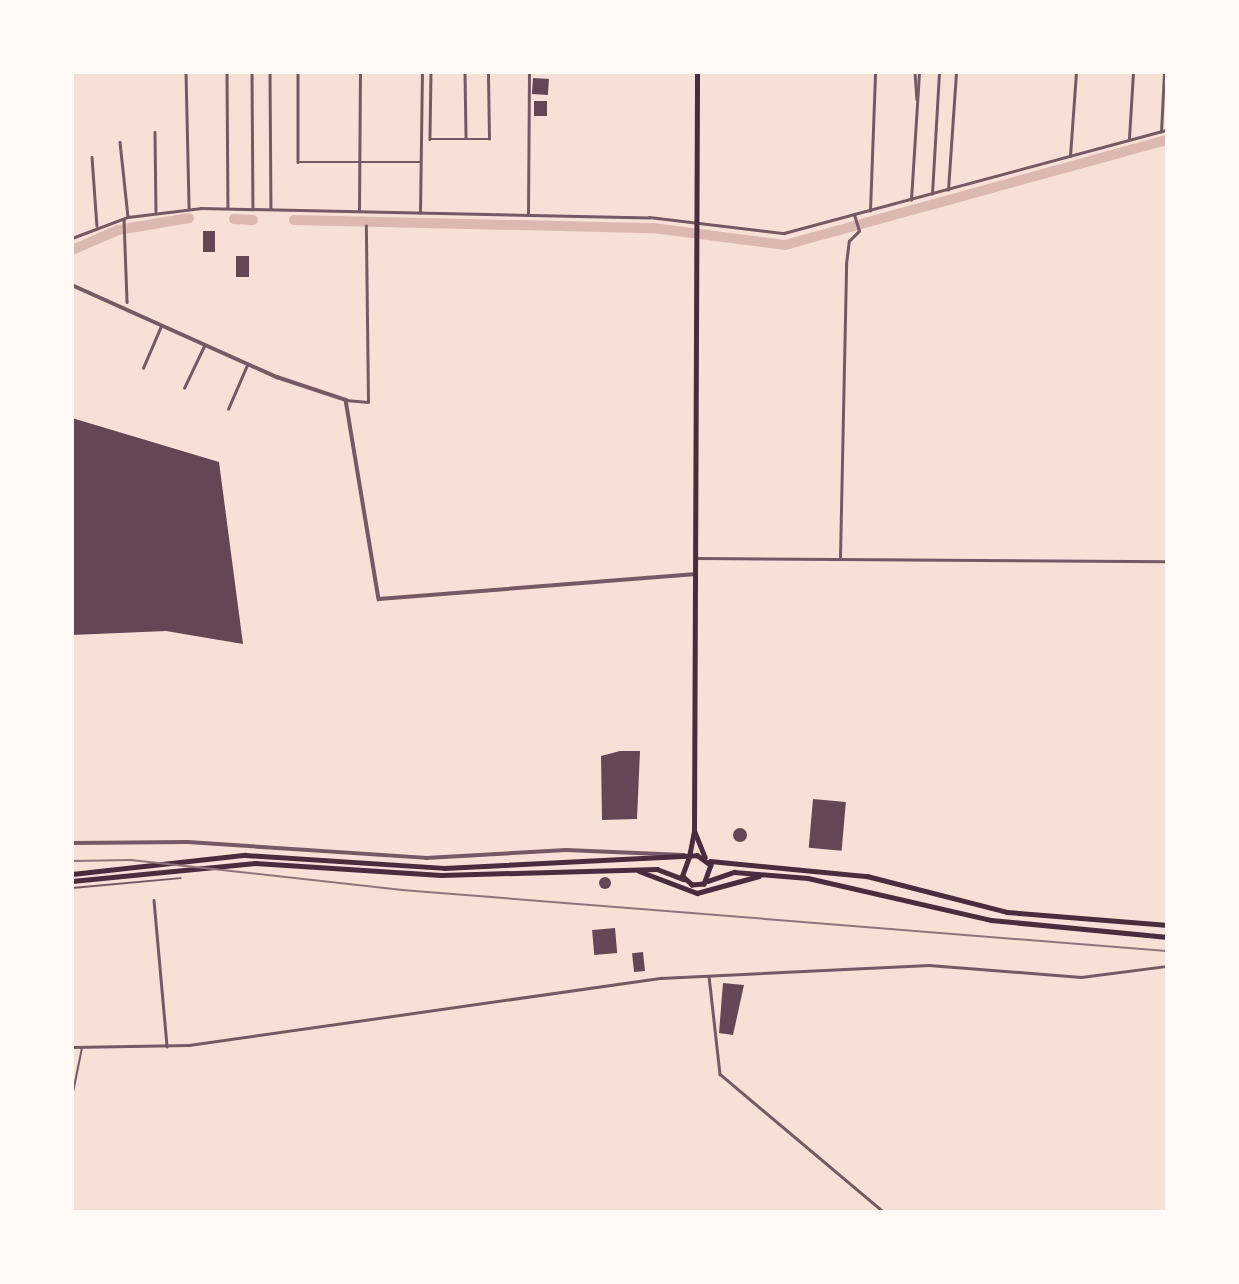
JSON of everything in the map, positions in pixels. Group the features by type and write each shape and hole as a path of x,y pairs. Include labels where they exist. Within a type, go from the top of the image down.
{"main road":[{"path":"684,880 681,867 689,857 694,831 694,244 697,72"},
{"path":"694,831 707,859 708,881"},
{"path":"72,874 245,855 436,868 689,857 867,876 1007,912 1167,925"},
{"path":"72,881 255,863 440,875 539,869 663,870 696,886 734,872 866,887 1001,921 1167,937"},
{"path":"624,869 697,893 744,877 783,876"}],"street":[{"path":"186,72 189,208"},
{"path":"227,72 228,209"},
{"path":"252,72 253,209"},
{"path":"270,72 271,209"},
{"path":"298,72 298,162 420,162"},
{"path":"359,211 360,72"},
{"path":"420,213 422,72"},
{"path":"431,72 430,139 489,139 488,72"},
{"path":"465,72 466,139"},
{"path":"527,215 529,72"},
{"path":"870,211 875,72"},
{"path":"911,200 917,72"},
{"path":"932,194 939,72"},
{"path":"948,190 956,72"},
{"path":"1070,156 1076,72"},
{"path":"1129,140 1133,72"},
{"path":"1161,132 1164,72"},
{"path":"72,238 126,218 156,211 189,208 527,215 695,223 784,233 855,217 1167,130"},
{"path":"155,132 156,211"},
{"path":"120,142 128,231 127,302"},
{"path":"92,156 97,228"},
{"path":"840,558 846,248 859,231 855,217"},
{"path":"72,285 247,365 346,400 368,402 366,226"},
{"path":"143,368 161,326"},
{"path":"184,388 204,346"},
{"path":"228,409 247,365"},
{"path":"346,400 377,598 696,574"},
{"path":"696,558 1167,561"},
{"path":"72,843 201,842 442,858 598,850 689,857"},
{"path":"154,900 167,1048"},
{"path":"72,1047 167,1048 709,976 929,964 1081,977 1167,965"},
{"path":"709,976 720,1074 884,1212"}],"lane":[{"path":"72,888 181,878"},
{"path":"72,1097 82,1047"}],"building":[{"path":"533,78 549,79 548,95 532,94"},
{"path":"534,101 547,101 547,116 534,116"},
{"path":"203,231 215,231 215,252 203,252"},
{"path":"236,256 249,256 249,277 236,277"},
{"path":"72,418 219,462 243,644 166,631 72,635"},
{"path":"620,751 640,751 637,819 602,820 601,756"},
{"path":"813,799 846,802 842,851 809,848"},
{"path":"737,828 743,828 747,835 743,842 737,842 733,838 733,832"},
{"path":"605,877 611,883 605,889 599,883"},
{"path":"615,928 617,953 594,955 592,930"},
{"path":"643,952 645,971 634,972 632,953"},
{"path":"723,983 744,985 733,1035 719,1033"}],"waterway":[{"path":"294,220 653,228 785,245 1167,140"},
{"path":"72,250 118,230 189,218"},
{"path":"234,219 253,220"}],"railway":[{"path":"72,861 131,860 402,890 1167,951"}]}
